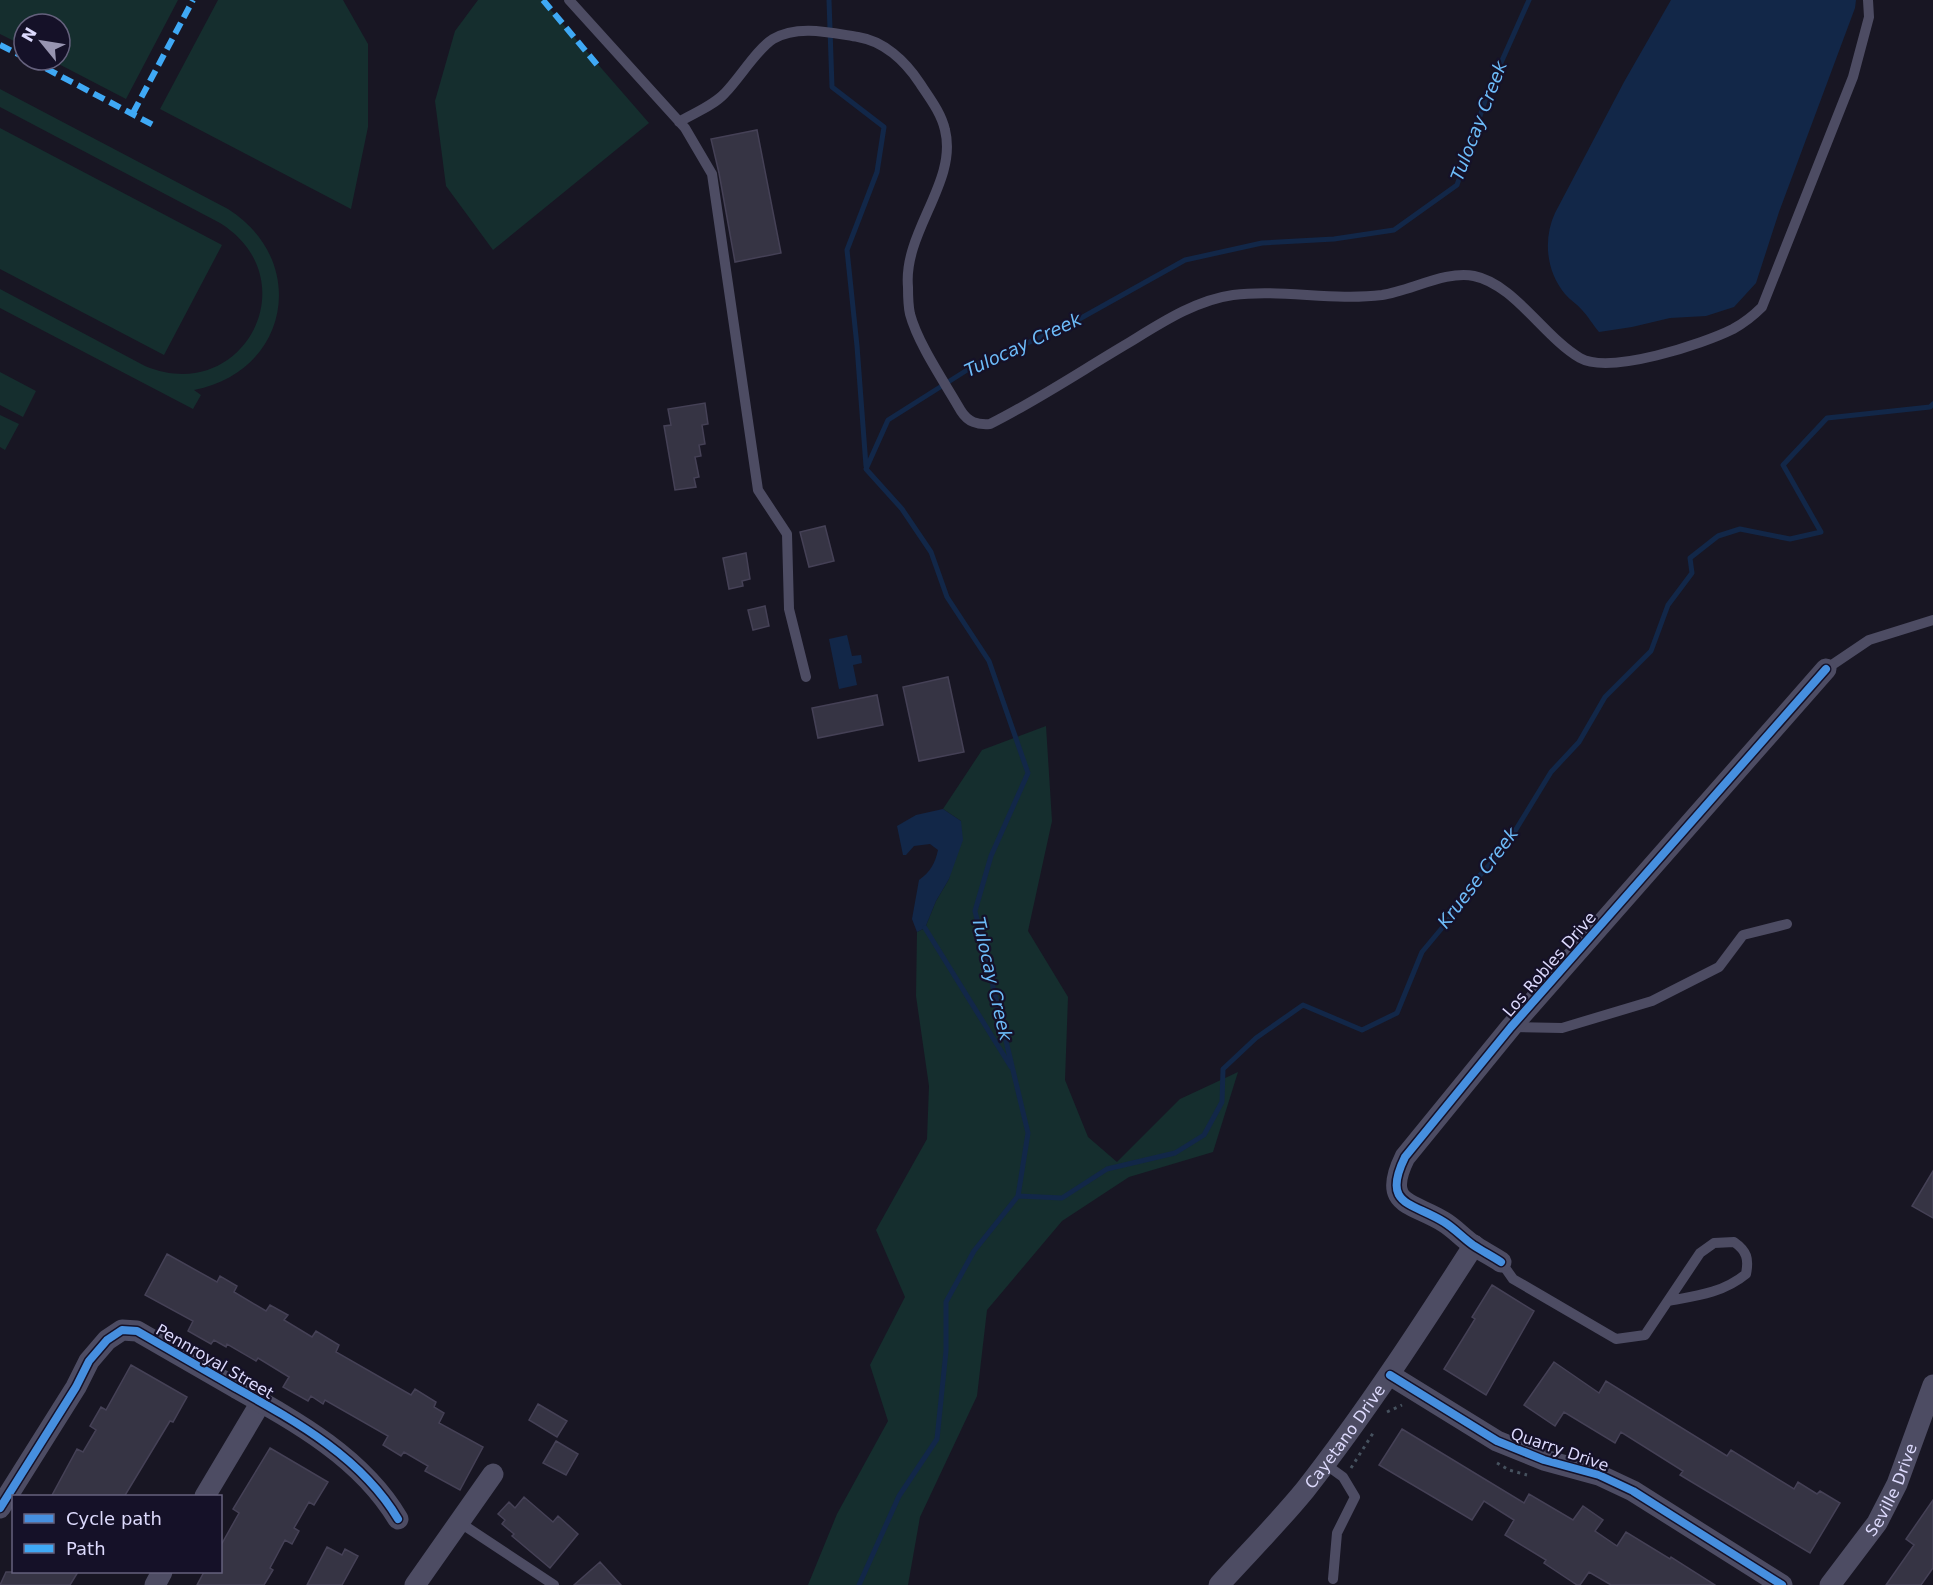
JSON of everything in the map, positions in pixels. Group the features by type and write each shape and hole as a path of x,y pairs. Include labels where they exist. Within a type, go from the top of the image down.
{"street":[{"name":"Los Robles Drive","path":"1501,1262 1444,1222 1402,1201 1396,1188 1396,1174 1405,1157 1511,1028 1827,669"},
{"name":"Cayetano Drive","path":"1219,1585 1303,1493 1325,1464 1390,1375 1474,1245"},
{"name":"Pennroyal Street","path":"0,1508 89,1361 106,1340 122,1330 137,1332 261,1402 330,1445 385,1497 398,1519"},
{"name":"Quarry Drive","path":"1390,1375 1497,1442 1544,1460 1599,1475 1633,1491 1782,1585"},
{"name":"Seville Drive","path":"1830,1585 1877,1523 1898,1484 1933,1385"},
{"path":"206,1495 261,1402"},
{"path":"415,1585 493,1474"}],"lane":[{"path":"569,0 679,122 712,174 758,490 787,534 789,609 806,677"},
{"path":"679,122 716,102 774,38 812,30 865,38 896,55 911,70 937,111 945,129 946,154 940,179 909,254 907,283 910,314 961,411 971,422 990,424 1205,301 1233,295 1327,297 1381,295 1455,275 1472,275 1484,278 1503,289 1540,325 1581,358 1598,363 1616,363 1675,351 1731,330 1762,308 1853,77 1869,17 1868,0"},
{"path":"1827,669 1869,640 1933,620"},
{"path":"1511,1028 1562,1028 1652,1001 1719,967 1743,935 1787,924"},
{"path":"1501,1262 1512,1279 1616,1339 1645,1335 1700,1253 1714,1243 1734,1242 1744,1249 1748,1260 1746,1274 1732,1285 1708,1294 1668,1301"},
{"path":"1325,1464 1343,1477 1355,1497 1337,1533 1333,1579"},
{"path":"459,1522 554,1585"}],"path":[{"path":"1381,1421 1388,1411 1401,1405 1411,1411"},
{"path":"1343,1477 1375,1430"},
{"path":"1489,1458 1509,1470 1537,1478"}],"green space":[{"path":"0,0 178,0 126,99 72,71 72,12 12,12 12,40 0,34"},
{"path":"218,0 343,0 368,44 368,127 351,209 160,109"},
{"path":"478,0 542,0 649,123 493,250 446,186 435,101 455,31"},
{"path":"0,89 228,209 254,231 271,257 278,284 277,312 268,339 251,361 226,379 194,390 201,395 193,409 0,308 0,289 145,366 180,374 211,369 236,354 253,331 262,304 260,275 247,247 220,223 0,107"},
{"path":"0,128 222,245 164,355 0,269"},
{"path":"0,372 36,391 23,417 0,405"},
{"path":"0,415 19,424 5,450 0,447"},
{"path":"1046,726 1052,821 1028,931 1068,997 1065,1080 1088,1137 1117,1162 1180,1099 1238,1072 1213,1152 1129,1177 1062,1221 987,1310 977,1396 920,1517 908,1585 808,1585 837,1514 888,1421 870,1365 905,1297 876,1230 927,1139 929,1086 916,996 917,932 925,928 936,901 949,879 961,821 943,809 982,750"}],"water":[{"path":"1671,0 1856,0 1779,212 1756,283 1734,307 1706,316 1670,318 1599,332 1584,312 1567,296 1554,275 1548,255 1551,223 1624,82"},
{"path":"847,635 852,656 861,655 862,663 853,665 857,685 839,689 829,639"},
{"path":"943,809 961,821 963,840 949,879 936,901 925,928 917,932 912,919 919,880 931,867 938,850 930,844 914,846 906,855 903,855 897,826 916,815"}],"building":[{"path":"757,130 781,253 735,262 711,139"},
{"path":"705,403 708,424 702,425 705,444 699,445 701,456 695,457 699,477 694,478 696,487 675,490 664,426 671,425 668,409"},
{"path":"825,526 834,561 809,567 800,532"},
{"path":"746,553 750,579 742,581 743,586 729,589 723,558"},
{"path":"765,606 769,626 753,630 748,610"},
{"path":"948,677 964,752 919,761 903,687"},
{"path":"877,695 883,725 818,738 812,708"},
{"path":"1933,1171 1933,1218 1912,1206"},
{"path":"167,1254 217,1282 220,1276 237,1286 234,1292 266,1311 270,1305 288,1315 284,1320 312,1337 316,1331 339,1345 336,1352 411,1395 415,1389 436,1402 434,1407 444,1413 439,1423 483,1447 460,1490 425,1471 428,1466 404,1452 401,1456 383,1445 388,1436 325,1400 323,1404 311,1396 308,1401 283,1387 289,1377 258,1358 256,1361 227,1344 226,1347 214,1340 211,1344 188,1331 193,1321 145,1295"},
{"path":"1492,1285 1534,1311 1486,1395 1444,1369 1475,1319 1472,1317"},
{"path":"1554,1362 1599,1393 1606,1381 1727,1456 1731,1450 1794,1489 1798,1482 1817,1494 1820,1491 1840,1503 1810,1553 1680,1475 1683,1471 1621,1432 1615,1443 1564,1412 1555,1426 1524,1405"},
{"path":"131,1365 187,1397 125,1495 52,1495 77,1449 83,1452 96,1430 90,1426 101,1407 106,1410"},
{"path":"538,1404 567,1421 557,1437 529,1420"},
{"path":"1402,1429 1524,1503 1529,1494 1573,1520 1583,1506 1603,1520 1595,1531 1617,1546 1626,1532 1715,1585 1611,1585 1589,1572 1580,1585 1577,1585 1544,1563 1546,1560 1505,1535 1514,1520 1484,1501 1472,1520 1379,1465"},
{"path":"556,1441 578,1454 566,1475 543,1463"},
{"path":"270,1448 328,1482 314,1505 309,1502 294,1528 299,1531 292,1544 285,1540 270,1568 273,1570 264,1585 197,1585 203,1573 222,1573 222,1543 239,1513 233,1509"},
{"path":"524,1497 553,1522 558,1516 578,1534 550,1568 512,1536 514,1534 502,1524 505,1520 498,1514 509,1502 515,1508"},
{"path":"1933,1500 1933,1568 1921,1585 1886,1585 1914,1545 1906,1539"},
{"path":"327,1547 342,1555 345,1549 358,1556 342,1585 307,1585"},
{"path":"600,1562 621,1585 574,1585"},
{"path":"6,1572 77,1573 70,1585 0,1585"}],"waterway":[{"path":"829,0 832,87 884,127 877,172 847,250 866,466"},
{"name":"Tulocay Creek","path":"859,1585 899,1496 937,1439 946,1351 946,1302 974,1251 1018,1196 1028,1133 975,911 991,856 1028,773 989,661 947,597 931,552 902,509 866,469 888,420 975,365 1065,327 1185,260 1262,243 1334,239 1394,230 1457,185 1488,92 1529,0"},
{"name":"Kruese Creek","path":"1018,1196 1062,1198 1107,1169 1175,1153 1204,1135 1222,1102 1223,1069 1256,1038 1303,1005 1362,1030 1397,1013 1422,952 1447,922 1471,885 1504,849 1551,772 1579,742 1605,697 1651,651 1668,605 1692,573 1690,558 1718,536 1740,529 1790,539 1821,532 1783,465 1827,418 1930,407 1933,404"},
{"path":"925,928 1011,1067"}],"marked path":[{"path":"133,113 193,0"},
{"path":"543,0 599,67"},
{"path":"0,45 12,51"},
{"path":"53,72 157,127"}],"cycle path":[{"path":"1501,1262 1473,1245 1444,1222 1411,1206 1398,1194 1396,1185 1398,1173 1405,1157 1511,1027 1826,669"},
{"path":"0,1508 76,1387 89,1361 107,1340 122,1330 137,1331 305,1428 347,1460 366,1478 398,1519"},
{"path":"1390,1375 1497,1441 1544,1460 1599,1475 1633,1491 1782,1585"}]}
